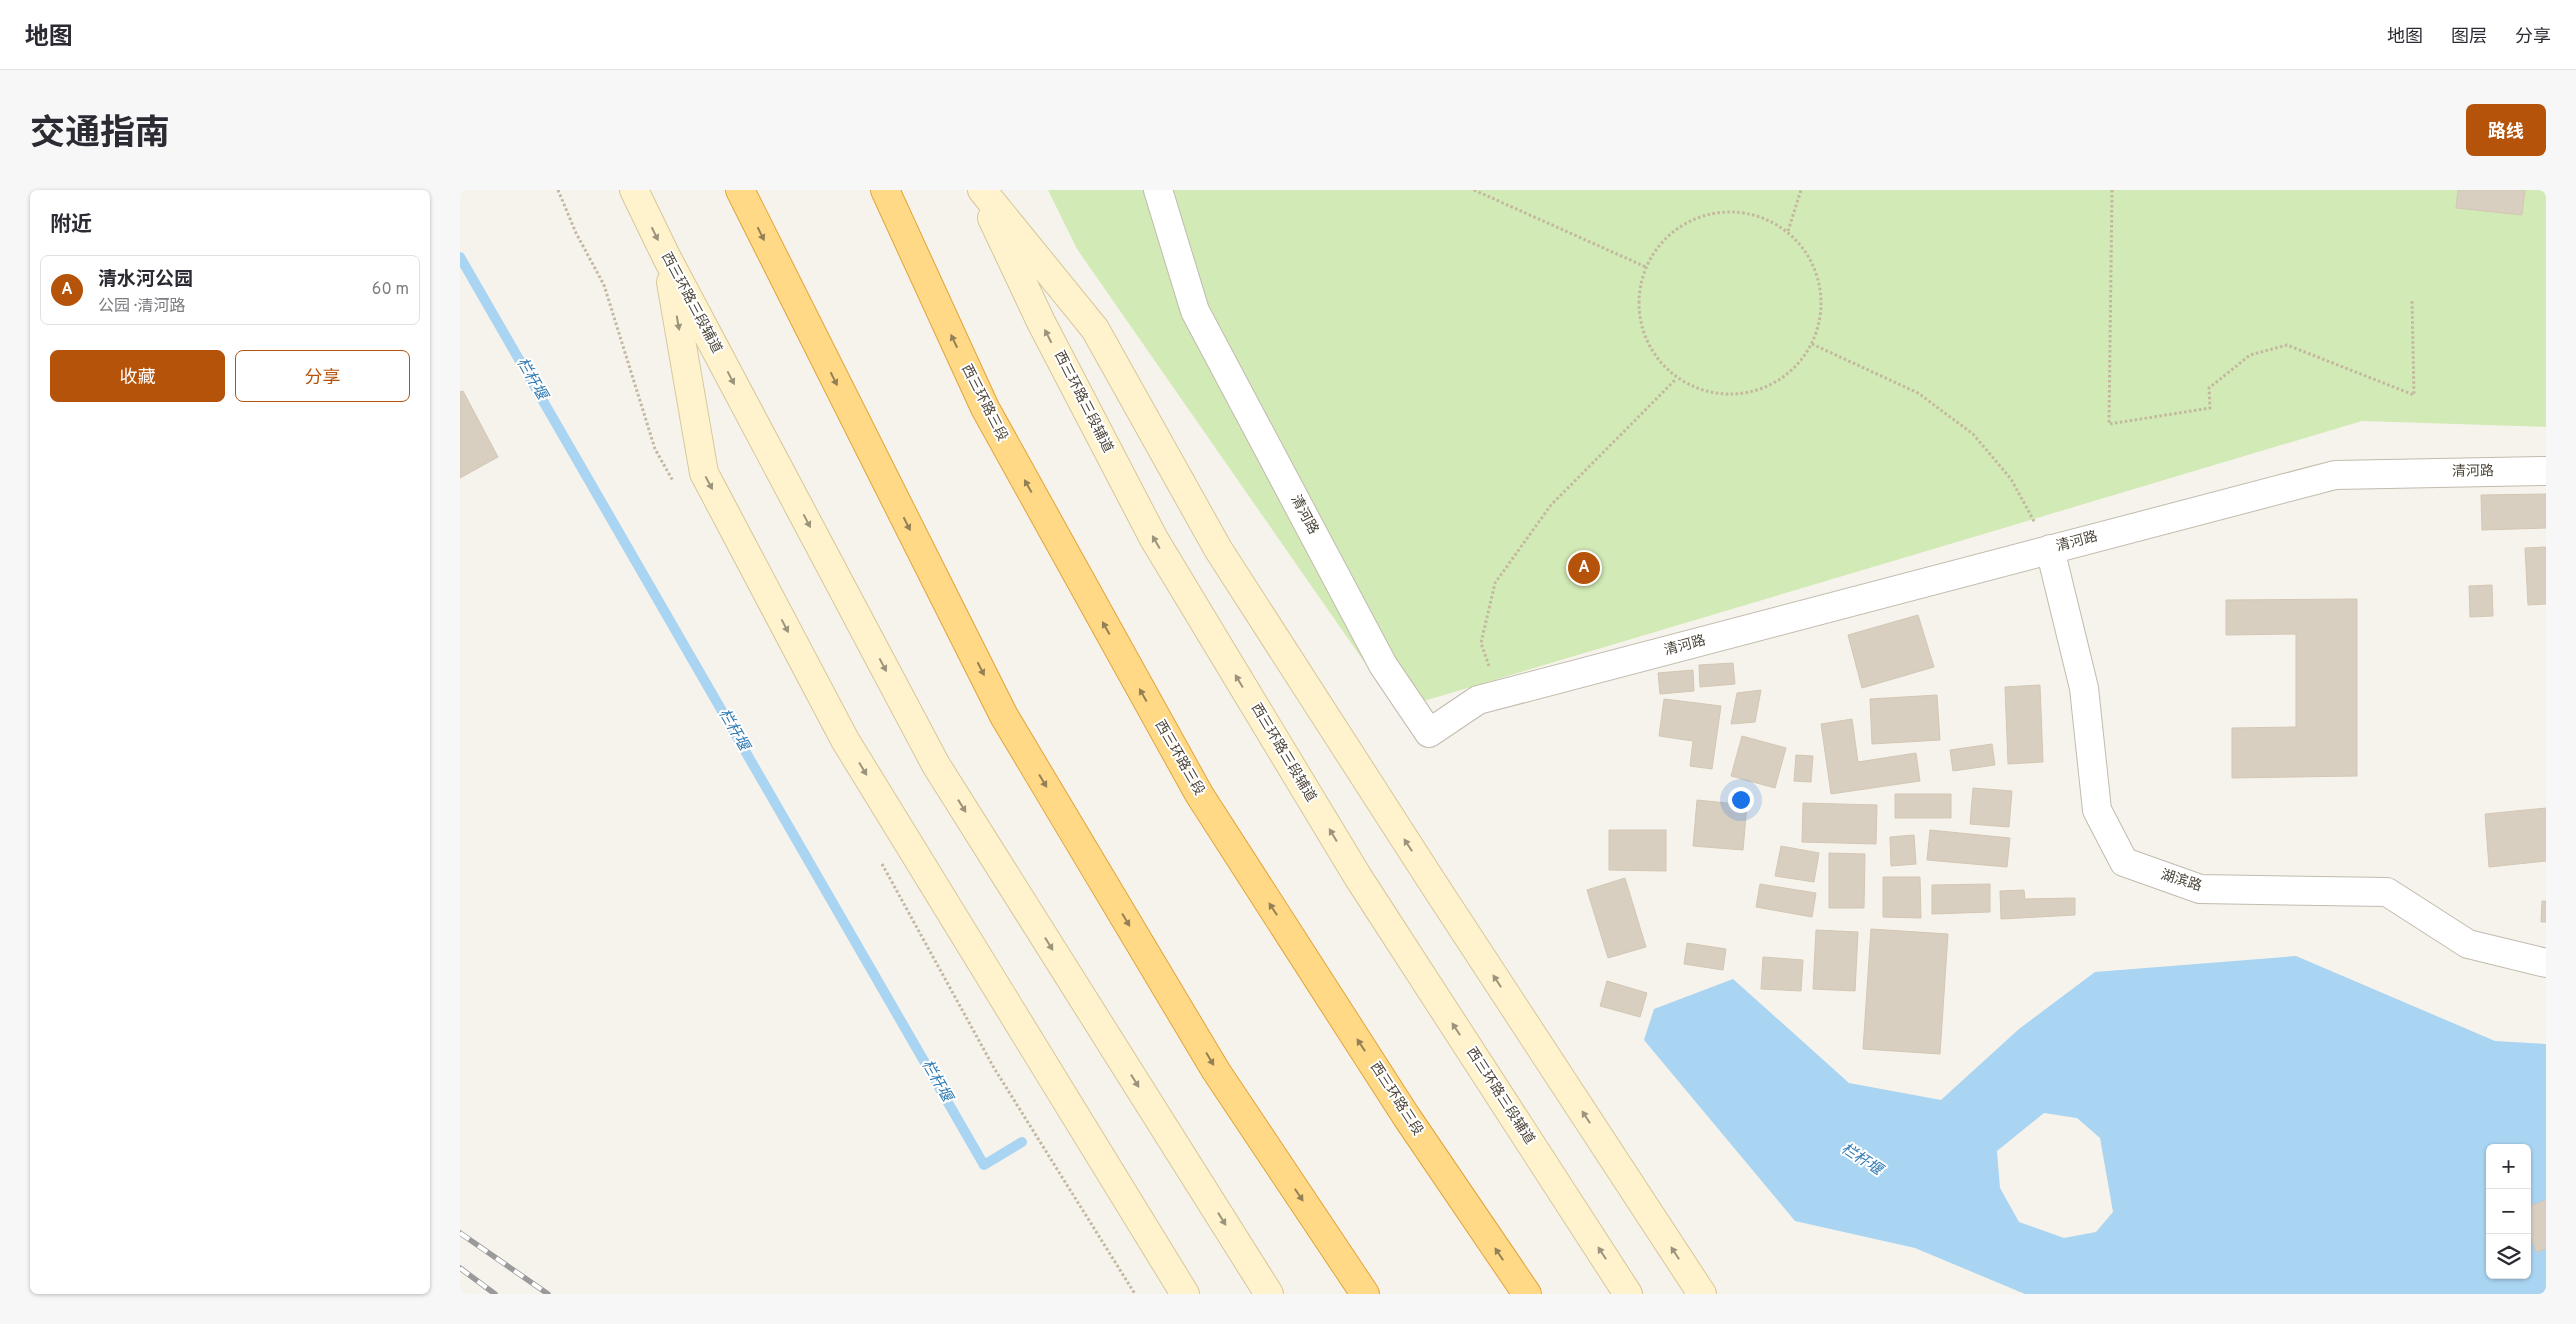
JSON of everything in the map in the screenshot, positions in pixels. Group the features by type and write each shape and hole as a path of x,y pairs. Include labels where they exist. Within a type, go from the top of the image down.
{"highway":[{"name":"西三环路三段","path":"884,190 985,408 1199,794 1406,1116 1527,1294"},
{"path":"741,195 1018,739 1216,1071 1365,1294"}],"main road":[{"name":"西三环路三段辅道","path":"634,190 667,258 936,765 1269,1294"},
{"name":"西三环路三段辅道","path":"978,190 1041,322 1154,539 1358,877 1628,1294"},
{"path":"982,190 1095,329 1224,557 1430,880 1702,1294"},
{"path":"667,258 704,473 845,740 1185,1294"}],"street":[{"name":"清河路","path":"1158,190 1195,310 1384,665 1429,733 1478,700 1499,694 2335,475 2546,471"},
{"name":"湖滨路","path":"2050,550 2084,688 2097,810 2124,862 2200,890 2387,892 2468,944 2546,963"}],"path":[{"path":"1474,190 1646,267"},
{"path":"1788,231 1801,190"},
{"path":"2112,190 2109,424 2210,408 2209,388 2250,355 2287,345 2414,395 2412,301"},
{"path":"1733,211 1762,217 1788,231 1807,253 1820,282 1822,314 1812,344 1793,370 1767,388 1736,396 1705,392 1676,379 1655,358 1642,332 1637,303 1642,274 1656,248 1677,228 1704,215 1733,211"},
{"path":"1812,344 1918,393 1973,434 2010,478 2050,550"},
{"path":"1499,694 1481,643 1495,583 1551,505 1676,379"}],"green space":[{"path":"1048,190 2546,190 2546,427 2362,421 1397,709 1077,249"}],"water":[{"path":"2296,956 2495,1041 2546,1044 2546,1294 2025,1294 1915,1248 1795,1221 1644,1040 1654,1009 1733,979 1849,1083 1941,1100 2019,1029 2095,972","holes":["2044,1113 2077,1118 2100,1138 2113,1212 2096,1232 2064,1238 2019,1222 2000,1188 1997,1151"]}],"building":[{"path":"2458,190 2525,190 2522,215 2456,208"},
{"path":"463,391 498,457 460,478 460,392"},
{"path":"2546,494 2546,528 2482,530 2481,495"},
{"path":"2546,547 2546,604 2528,605 2525,548"},
{"path":"2492,585 2493,616 2470,617 2469,586"},
{"path":"2357,599 2357,776 2232,778 2232,728 2296,727 2296,634 2226,635 2226,600"},
{"path":"1918,615 1934,667 1862,688 1848,635"},
{"path":"1733,663 1735,684 1700,687 1699,665"},
{"path":"1693,670 1694,691 1660,694 1658,673"},
{"path":"2040,685 2043,762 2008,764 2005,687"},
{"path":"1761,690 1755,722 1731,724 1737,693"},
{"path":"1937,695 1940,740 1872,744 1870,699"},
{"path":"1664,699 1721,706 1712,769 1690,766 1693,741 1659,736"},
{"path":"1852,719 1858,762 1916,753 1920,781 1831,794 1821,724"},
{"path":"1742,736 1786,748 1775,788 1731,776"},
{"path":"1992,744 1995,765 1953,771 1950,750"},
{"path":"1796,755 1813,756 1811,782 1794,781"},
{"path":"1973,788 2012,791 2009,827 1970,824"},
{"path":"1895,794 1951,794 1951,818 1895,818"},
{"path":"1697,800 1747,805 1743,850 1693,846"},
{"path":"1803,803 1877,805 1876,844 1802,842"},
{"path":"2546,808 2546,861 2489,867 2485,814"},
{"path":"1609,830 1666,830 1666,871 1609,870"},
{"path":"1930,830 2010,838 2007,867 1927,860"},
{"path":"1914,835 1916,864 1891,866 1890,837"},
{"path":"1781,846 1819,853 1814,882 1775,876"},
{"path":"1829,853 1865,854 1864,908 1829,908"},
{"path":"1883,877 1920,877 1921,918 1883,917"},
{"path":"1625,878 1646,947 1608,958 1587,890"},
{"path":"1760,884 1816,893 1812,917 1756,907"},
{"path":"1990,884 1990,912 1932,914 1932,885"},
{"path":"2024,890 2025,899 2075,898 2075,915 2001,919 2000,891"},
{"path":"2542,901 2546,901 2546,922 2541,922"},
{"path":"1871,929 1948,934 1940,1054 1863,1049"},
{"path":"1816,930 1858,932 1855,991 1813,989"},
{"path":"1687,943 1726,949 1723,970 1684,964"},
{"path":"1763,957 1803,960 1801,991 1761,989"},
{"path":"1607,981 1647,993 1640,1017 1600,1006"},
{"path":"2546,1200 2546,1249 2536,1252 2531,1238 2531,1206"}],"waterway":[{"name":"栏杆堰","path":"460,257 984,1165 1022,1142"}],"railway":[{"path":"460,1233 548,1294"},
{"path":"460,1268 495,1294"}],"place":[{"name":"清水河公园","path":"1584,568"}]}
